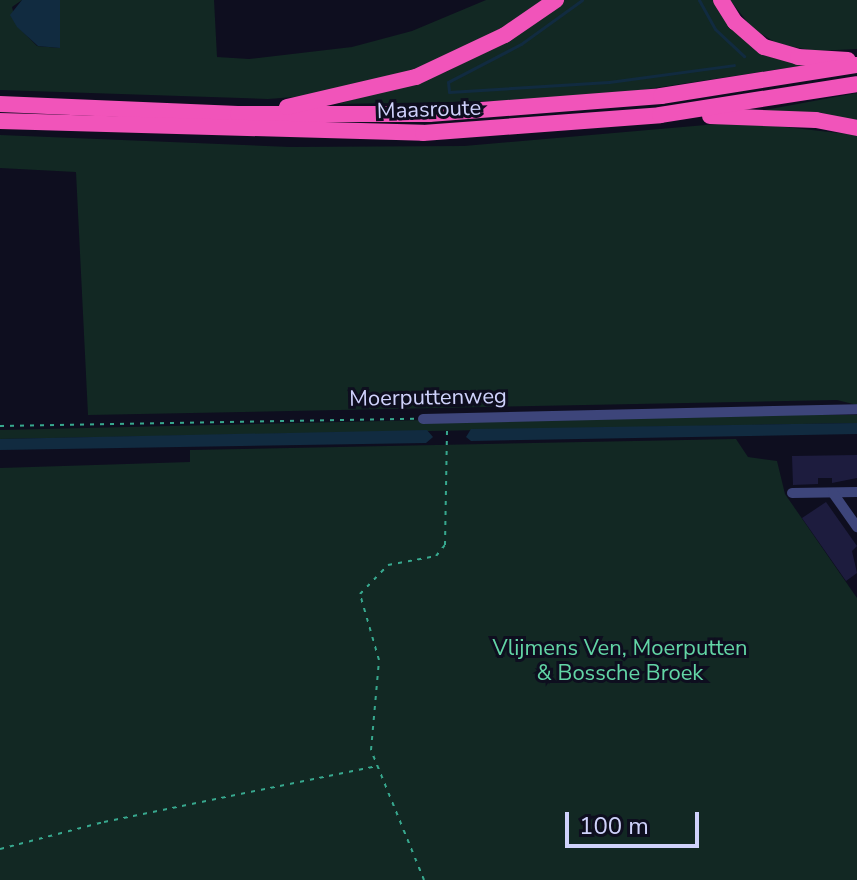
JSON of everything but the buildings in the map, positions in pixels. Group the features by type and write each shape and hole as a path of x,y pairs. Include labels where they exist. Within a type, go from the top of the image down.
{"highway":[{"path":"238,114 346,97 416,77 505,35 556,0"},
{"path":"721,0 735,22 764,47 798,57 857,63"},
{"name":"Maasroute","path":"0,104 238,114 381,115 540,108 676,94 857,63"},
{"name":"Maasroute","path":"0,124 367,134 660,115 857,84"},
{"path":"660,115 775,117 857,128"}],"street":[{"name":"Moerputtenweg","path":"423,419 857,409"},
{"path":"792,493 857,492"},
{"path":"833,493 857,527"}],"path":[{"path":"424,880 371,750 379,660 360,594 388,565 436,556 445,545 447,418"},
{"name":"Moerputtenweg","path":"0,426 423,419"},
{"path":"0,849 104,822 377,766"}],"green space":[{"path":"0,0 22,0 12,7 17,26 37,46 60,48 60,0 214,0 217,57 249,59 352,47 412,31 486,0 544,0 512,23 416,71 320,95 268,99 0,90"},
{"path":"565,0 718,0 740,32 814,64 635,91 507,101 338,104 446,72 525,29"},
{"path":"730,0 857,0 857,49 815,51 778,44 752,28"},
{"path":"857,93 857,125 754,112"},
{"path":"740,122 857,135 857,405 837,400 88,415 76,172 0,168 0,135 290,147 464,146"},
{"path":"640,415 857,415 857,423 0,439 0,430"},
{"name":"Vlijmens Ven, Moerputten & Bossche Broek","path":"736,439 748,457 777,461 785,494 857,598 857,880 0,880 0,468 190,462 190,450"}],"water":[{"path":"22,0 60,0 60,48 38,46 17,27 10,15"},
{"path":"857,423 857,434 471,441 466,437 471,429"},
{"path":"427,430 433,437 426,443 0,450 0,439"}],"waterway":[{"path":"582,0 521,44 448,82 449,92 609,82 734,65"},
{"path":"699,0 715,29 744,56"}]}
